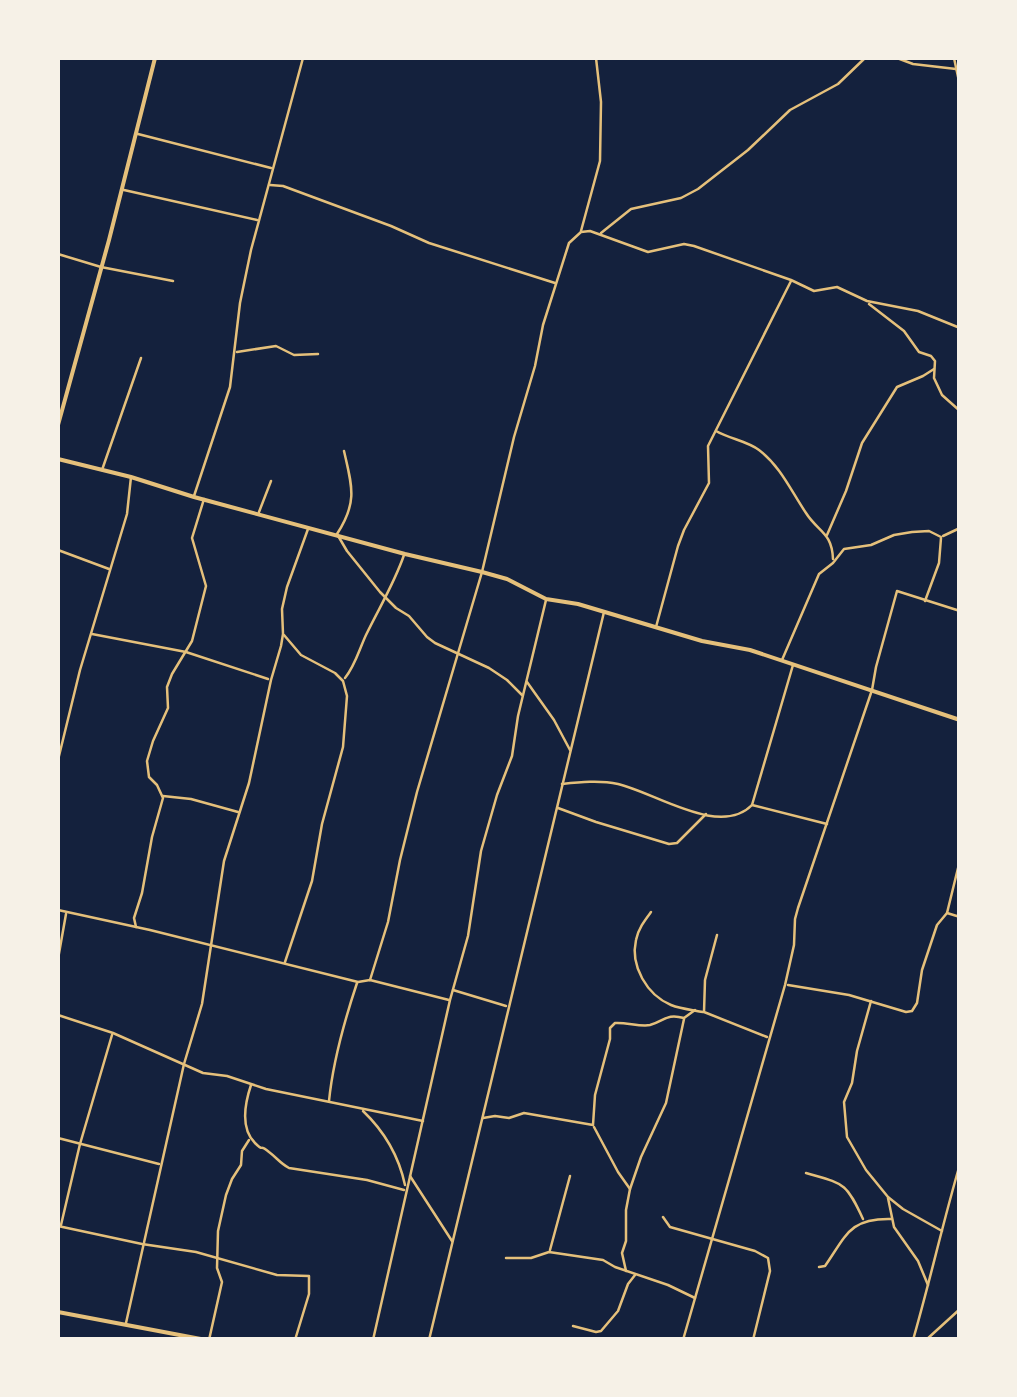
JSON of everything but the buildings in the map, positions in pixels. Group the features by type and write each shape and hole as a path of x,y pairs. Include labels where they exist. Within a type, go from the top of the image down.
{"street":[{"path":"58,425 155,58"},
{"path":"194,497 224,410 236,352 240,303 303,58"},
{"path":"370,980 388,922 417,792 482,572 543,326 570,243 581,232 600,161 601,102 596,58"},
{"path":"601,234 632,209 682,198 698,189 790,110 838,84 865,58"},
{"path":"897,58 956,69"},
{"path":"954,58 960,86"},
{"path":"135,133 273,168"},
{"path":"268,184 283,186 428,243 556,283"},
{"path":"122,190 259,220"},
{"path":"581,232 601,234 648,252 684,244 694,246 814,291 837,287 867,301 918,311 960,328"},
{"path":"58,254 173,281"},
{"path":"656,626 684,530 709,483 708,446 791,280"},
{"path":"867,301 904,331 918,352 931,356 942,396 960,411"},
{"path":"236,352 276,346 294,355 318,354"},
{"path":"102,470 141,358"},
{"path":"827,535 862,442 898,387 934,369"},
{"path":"715,430 756,448 789,482 807,516 827,535 832,563"},
{"path":"337,534 349,516 353,492 344,451"},
{"path":"58,459 507,579 546,599 750,650 960,720"},
{"path":"58,760 127,514 131,477"},
{"path":"258,514 271,481"},
{"path":"136,927 134,918 162,798 149,777 147,762 168,708 167,687 192,641 206,586 192,538 204,499"},
{"path":"125,1325 184,1064 202,1004 224,860 249,783 283,634 282,609 287,587 309,527"},
{"path":"941,537 960,528"},
{"path":"782,660 818,574 844,549 872,546 894,535 929,531 941,537"},
{"path":"337,534 346,551 386,598 427,637 498,674 524,696"},
{"path":"925,601 939,564 941,537"},
{"path":"58,550 110,570"},
{"path":"343,681 352,670 404,554"},
{"path":"684,1340 786,984 795,919 872,690 897,591 960,611"},
{"path":"373,1340 468,936 481,852 512,756 546,599"},
{"path":"429,1340 604,612"},
{"path":"91,634 186,652 271,680"},
{"path":"283,634 301,655 335,673 343,681 347,696 343,746 322,824 312,881 284,963"},
{"path":"562,784 616,784 687,812 740,814 752,804 793,663"},
{"path":"528,682 571,751"},
{"path":"162,798 170,795 240,812"},
{"path":"752,804 828,825"},
{"path":"556,807 669,844 677,842 706,814"},
{"path":"786,984 912,1011 960,860"},
{"path":"58,910 358,982 370,980 450,1000"},
{"path":"58,959 66,912"},
{"path":"651,912 636,940 636,963 646,986 671,1005 704,1012 769,1038"},
{"path":"946,913 960,917"},
{"path":"704,1012 704,980 717,936"},
{"path":"329,1102 342,1028 358,982"},
{"path":"454,990 508,1007"},
{"path":"871,1000 844,1102 850,1142 874,1182 888,1196 903,1210 942,1231"},
{"path":"626,1271 622,1253 630,1189 666,1104 684,1018 695,1010"},
{"path":"58,1015 113,1033 203,1073 422,1121"},
{"path":"630,1189 594,1125 595,1094 610,1028 615,1023 649,1026 666,1017 684,1018"},
{"path":"113,1033 59,1226 196,1252 277,1275 309,1276 295,1340"},
{"path":"250,1085 245,1112 250,1137 278,1162 289,1168 406,1190"},
{"path":"362,1110 394,1150 406,1190"},
{"path":"481,1119 524,1113 594,1125"},
{"path":"58,1312 207,1340 222,1282 217,1268 218,1231 226,1195 250,1137"},
{"path":"58,1138 161,1164"},
{"path":"914,1340 960,1164"},
{"path":"806,1173 849,1190 864,1220"},
{"path":"410,1176 453,1242"},
{"path":"549,1252 570,1176"},
{"path":"888,1196 894,1228 918,1261 929,1287"},
{"path":"663,1217 670,1226 768,1258 770,1271 753,1340"},
{"path":"819,1267 825,1266 842,1240 864,1220 892,1219"},
{"path":"506,1258 531,1258 549,1252 604,1260 696,1298"},
{"path":"572,1326 602,1332 618,1311 636,1274"},
{"path":"926,1340 960,1309"},
{"path":"152,1340 155,1330"}]}
